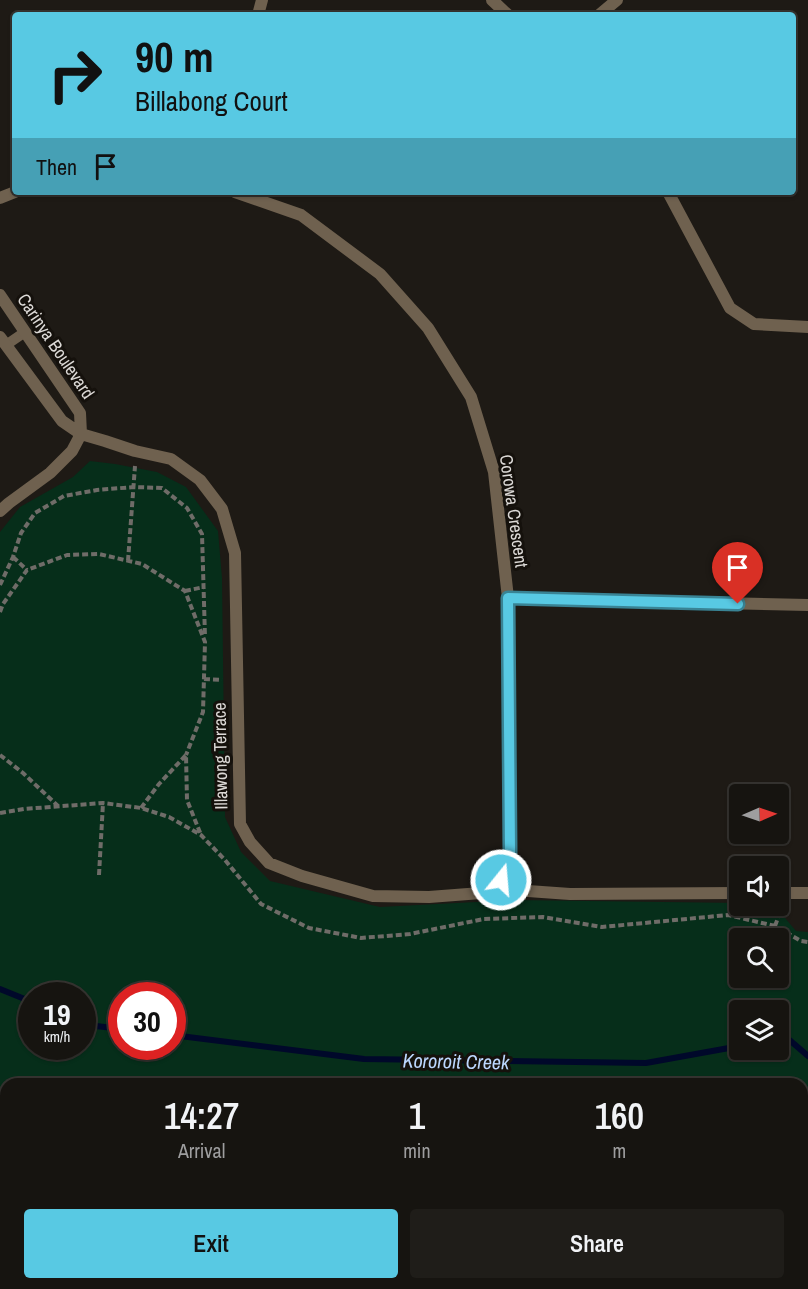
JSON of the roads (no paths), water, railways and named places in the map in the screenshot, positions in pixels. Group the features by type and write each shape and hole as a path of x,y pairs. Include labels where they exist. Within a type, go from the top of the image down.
{"street":[{"path":"492,0 505,12"},
{"path":"603,12 617,0"},
{"name":"Corowa Crescent","path":"243,195 300,215 380,274 428,328 471,397 494,472 508,598 510,852 501,880"},
{"path":"670,195 730,308 754,324 808,327"},
{"name":"Carinya Boulevard","path":"0,295 80,413 81,434"},
{"name":"Carinya Boulevard","path":"3,341 62,421 81,434"},
{"path":"0,511 50,473 72,451 81,434"},
{"name":"Illawong Terrace","path":"81,434 135,451 171,459 200,480 222,509 235,554 240,824 250,842 269,862 302,876 373,896 429,897 481,893 501,880"},
{"path":"508,598 808,605"},
{"path":"501,880 528,891 570,894 729,893"},
{"path":"789,893 808,893"}],"lane":[{"path":"3,341 25,332"}],"waterway":[{"name":"Kororoit Creek","path":"0,989 18,996"},
{"name":"Kororoit Creek","path":"96,1026 108,1027"},
{"name":"Kororoit Creek","path":"186,1037 364,1059 646,1063 729,1048"},
{"name":"Kororoit Creek","path":"789,1040 808,1056"}]}
